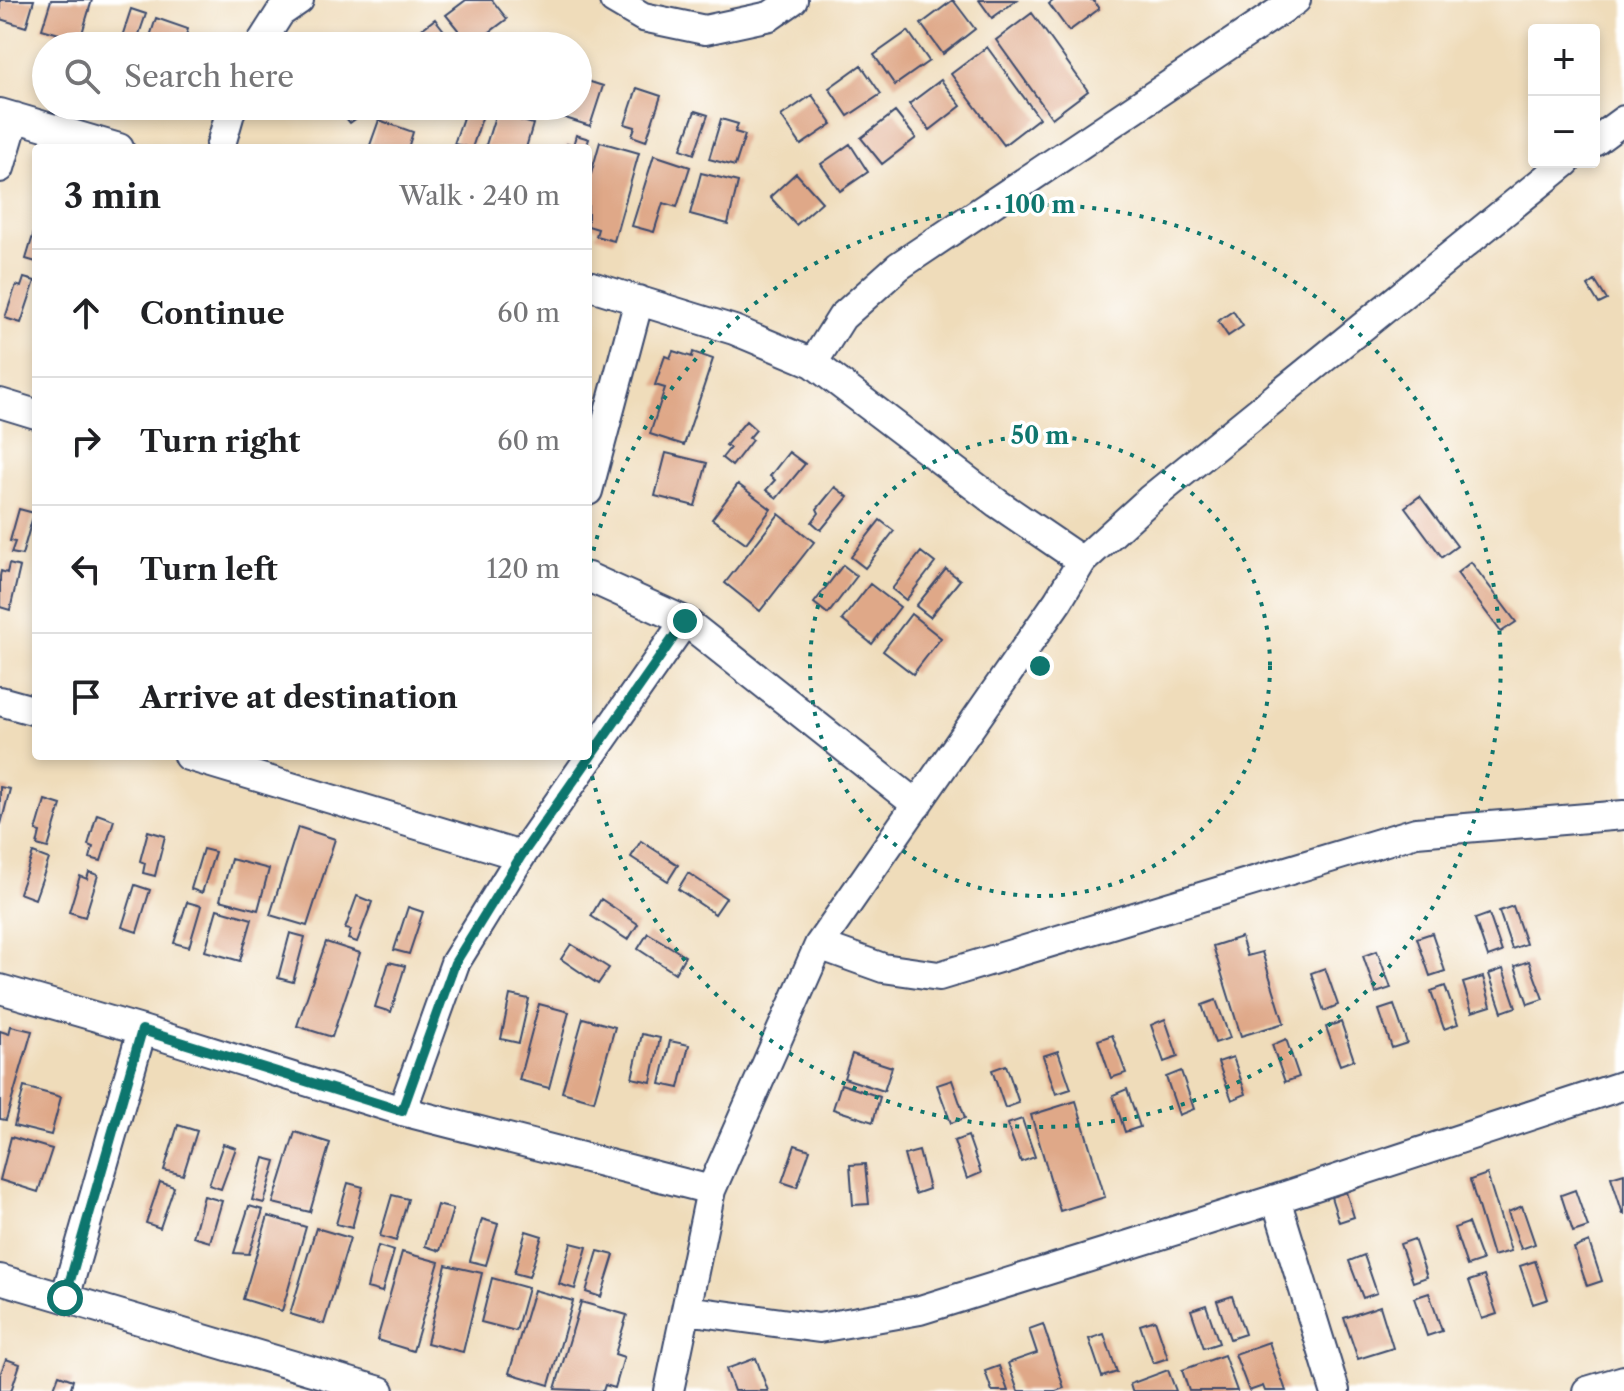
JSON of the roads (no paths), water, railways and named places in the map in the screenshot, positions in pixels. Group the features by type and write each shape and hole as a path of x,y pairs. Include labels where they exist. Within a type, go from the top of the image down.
{"street":[{"path":"268,32 280,13 299,0"},
{"path":"614,0 643,17 705,30 770,16 793,0"},
{"path":"813,363 842,317 899,266 1296,0"},
{"path":"0,168 7,115 105,144"},
{"path":"221,144 228,120"},
{"path":"1600,138 1624,120"},
{"path":"669,1391 711,1190 819,945 1058,601 1082,561 1149,500 1559,168"},
{"path":"592,286 734,330 813,363 997,503 1082,561"},
{"path":"592,476 639,300"},
{"path":"0,403 32,413"},
{"path":"592,579 685,621 917,805"},
{"path":"592,754 685,621"},
{"path":"0,701 32,710"},
{"path":"201,760 521,856"},
{"path":"402,1111 455,963 521,856 588,760"},
{"path":"819,945 883,968 939,976 1416,832 1624,815"},
{"path":"0,989 402,1111 711,1190"},
{"path":"65,1298 142,1030"},
{"path":"686,1310 819,1328 920,1310 1276,1199 1624,1085"},
{"path":"1276,1199 1335,1391"},
{"path":"0,1279 350,1386 380,1391"},
{"path":"1587,1391 1624,1380"}]}
